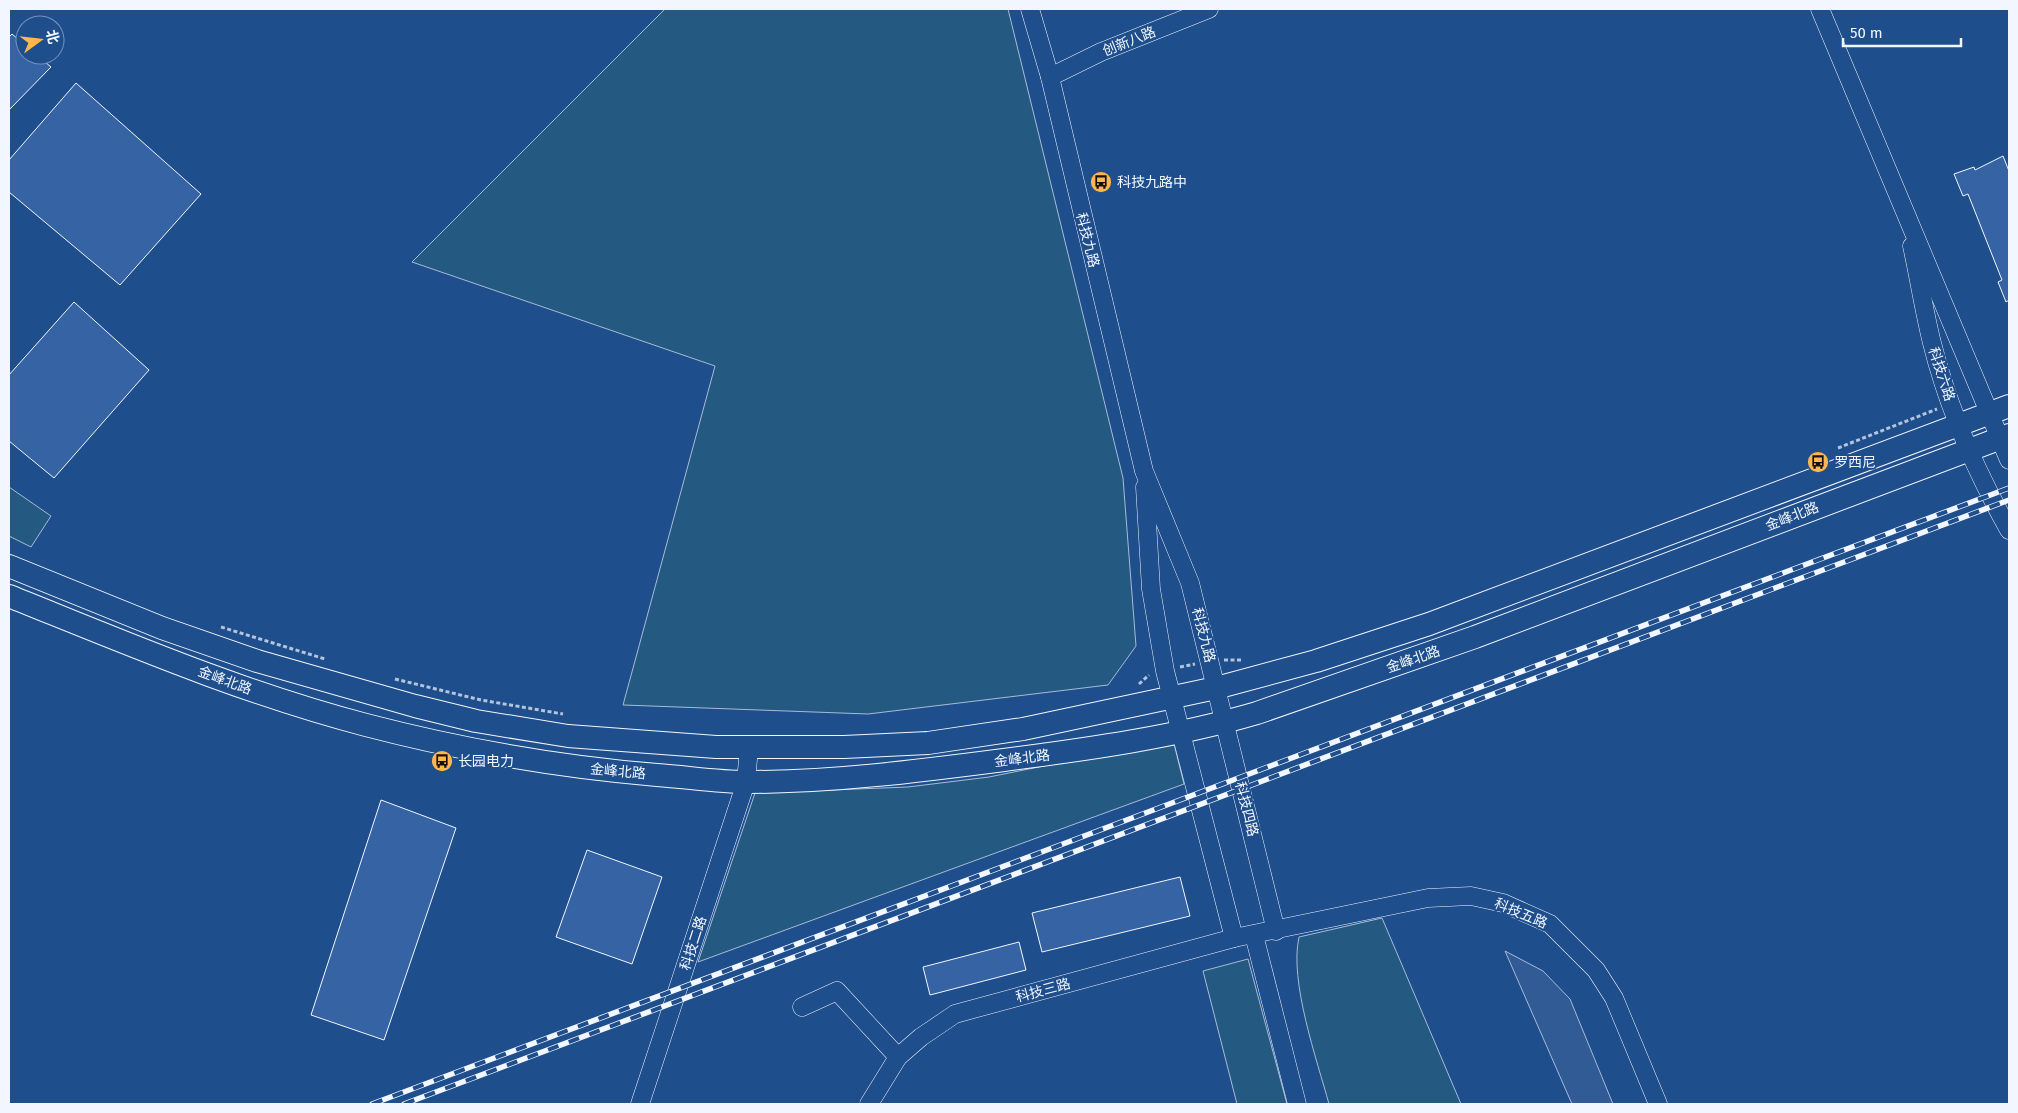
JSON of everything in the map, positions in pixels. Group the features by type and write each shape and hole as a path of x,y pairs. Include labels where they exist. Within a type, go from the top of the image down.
{"main road":[{"name":"金峰北路","path":"9,566 162,628 240,655 415,706 476,721 568,736 627,742 749,748 844,747 928,743 1023,730 1216,688 1316,661 1429,624 2000,410"},
{"name":"金峰北路","path":"9,596 140,649 250,689 364,724 483,752 583,769 746,782 908,773 1091,749 1226,722 1475,637 2005,437"}],"street":[{"name":"科技九路","path":"1030,9 1037,38 1050,76 1144,471 1190,583 1216,688"},
{"name":"创新八路","path":"1050,76 1102,52 1209,9"},
{"name":"科技六路","path":"1820,9 1905,209 2000,410 2009,460"},
{"name":"科技六路","path":"1905,209 1932,344 1959,425 2009,530"},
{"name":"科技九路","path":"1144,471 1151,589 1165,671 1173,697"},
{"name":"科技四路","path":"1216,688 1226,722 1276,931"},
{"path":"1173,697 1180,732 1234,938"},
{"name":"科技二路","path":"640,1104 746,782 749,748"},
{"name":"科技五路","path":"1254,935 1428,898 1471,896 1503,903 1550,924 1596,970 1614,998 1658,1104"},
{"path":"1254,935 1297,1104"},
{"name":"科技三路","path":"868,1104 898,1057 922,1037 955,1014 1234,938 1254,935"},
{"path":"802,1007 837,991 898,1057"}],"path":[{"path":"1833,450 1952,404"},
{"path":"214,624 332,661"},
{"path":"1136,688 1148,676 1165,671 1210,660 1246,660"},
{"path":"387,677 481,700 567,715"}],"shaded area":[{"path":"665,9 1008,9 1123,478 1136,646 1108,685 868,714 623,705 715,366 412,262"},
{"path":"9,487 51,516 31,547 9,536"},
{"path":"1173,740 1184,784 698,962 755,793 908,787 989,777"},
{"path":"1382,918 1461,1104 1329,1104 1301,998 1297,955 1299,937"},
{"path":"1505,951 1543,971 1570,999 1613,1104 1572,1104"},
{"path":"1248,959 1287,1104 1237,1104 1203,971"}],"building":[{"path":"12,34 15,37 15,65 49,65 51,67 9,110 9,37"},
{"path":"76,83 201,194 120,285 9,192 9,160"},
{"path":"2003,156 2009,171 2009,300 2006,302 1998,282 2002,280 1968,194 1963,196 1954,174 1974,167 1975,170"},
{"path":"74,302 149,370 54,478 9,441 9,375"},
{"path":"381,800 456,828 384,1040 311,1015"},
{"path":"587,850 662,877 632,964 556,937"},
{"path":"1180,877 1190,916 1042,952 1032,913"},
{"path":"1019,942 1026,970 930,995 923,967"}],"railway":[{"path":"372,1104 2009,488"},
{"path":"404,1104 2009,500"}],"place":[{"name":"科技九路中","path":"1101,182"},
{"name":"罗西尼","path":"1818,462"},
{"name":"长园电力","path":"442,761"}]}
